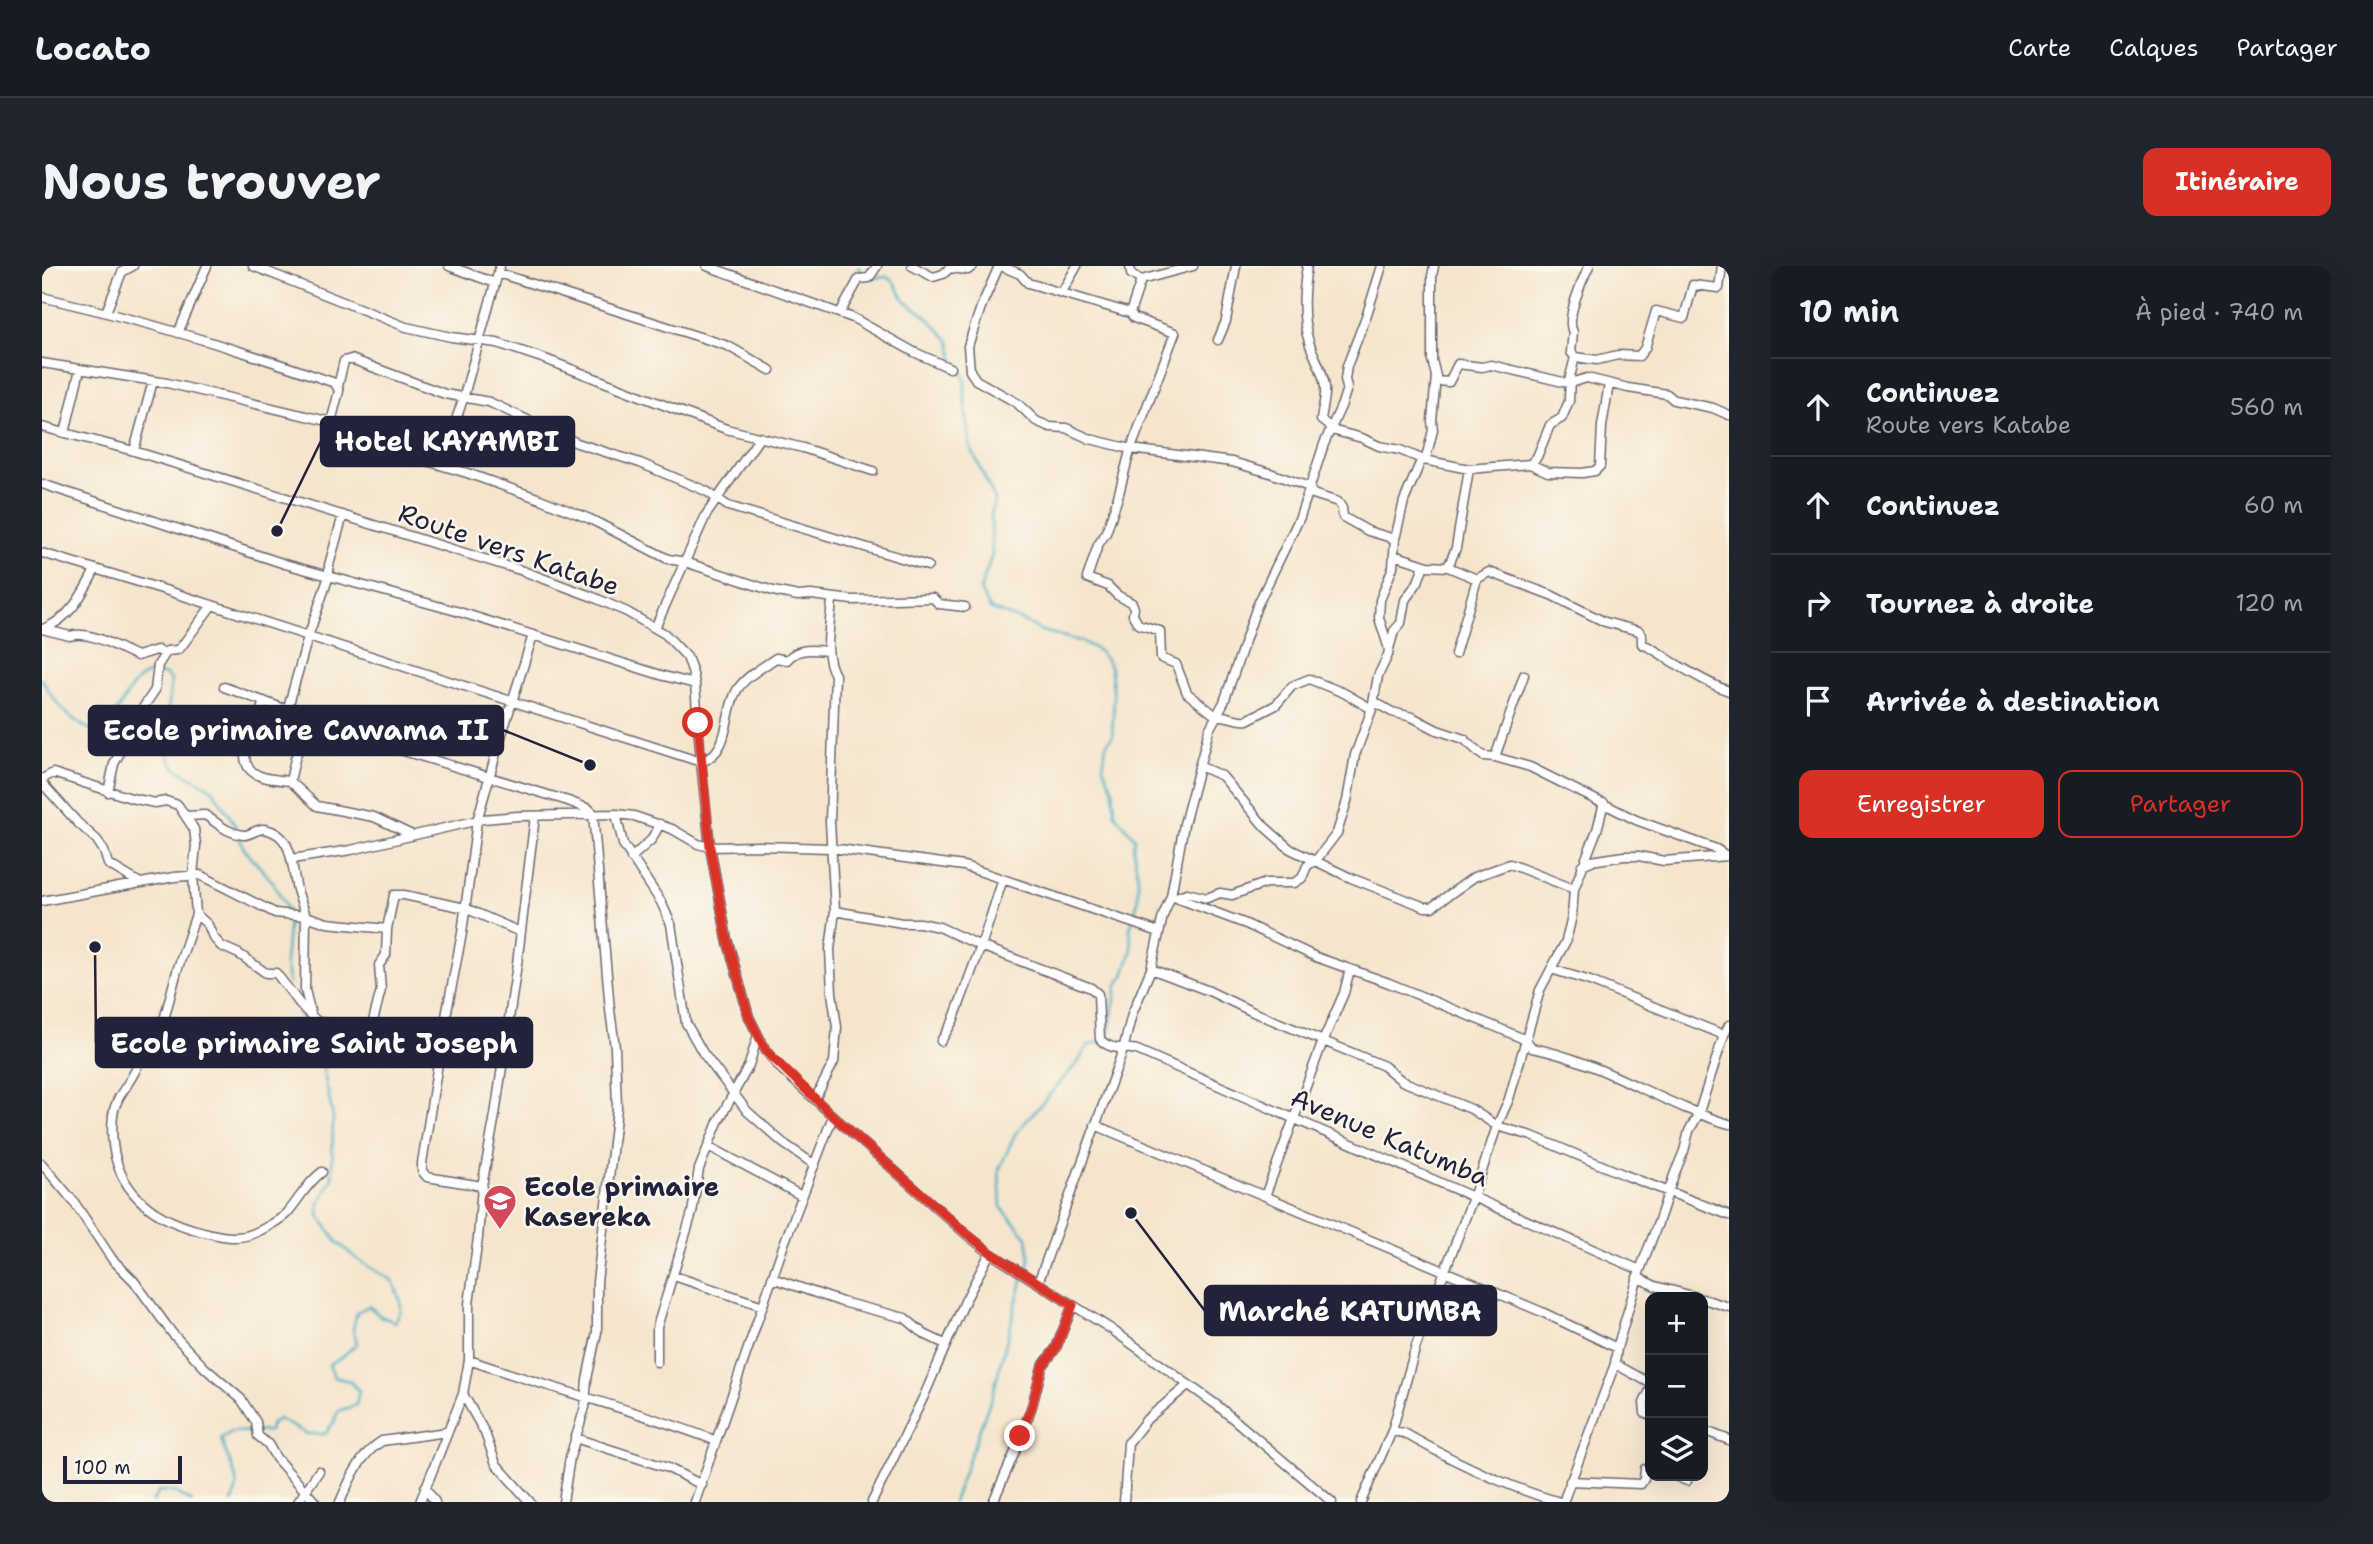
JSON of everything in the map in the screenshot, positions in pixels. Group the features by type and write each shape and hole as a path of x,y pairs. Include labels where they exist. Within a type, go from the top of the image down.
{"street":[{"path":"106,312 122,272 133,266"},
{"path":"178,333 207,266"},
{"path":"253,266 406,327 497,343 726,429 873,471"},
{"path":"449,266 495,283"},
{"path":"707,266 839,313 950,368"},
{"path":"839,313 859,279 869,278 877,266"},
{"path":"912,266 933,277 950,268 968,270 973,266"},
{"path":"1372,709 1344,693 1309,679 1292,686 1276,705 1247,720 1216,716 1186,693 1176,664 1161,657 1160,631 1138,624 1133,615 1132,603 1108,586 1087,578 1106,533 1131,449 1175,333 1134,318 1130,313 1028,283 1020,274 1000,266 981,307 967,349 970,371 974,378 1017,403 1028,415 1050,428 1070,429 1090,439 1131,449 1232,462 1270,473 1309,487 1313,494 1338,502 1343,517 1368,531 1395,539"},
{"path":"1062,292 1077,266"},
{"path":"1130,266 1131,274 1141,280 1193,266"},
{"path":"1218,340 1226,321 1236,266"},
{"path":"1307,266 1304,322 1325,383 1321,420 1335,431 1424,460 1469,469 1530,464 1554,472 1592,472 1598,468 1609,384"},
{"path":"1035,1280 1123,1050 1132,1014 1151,970 1159,932 1174,897 1178,851 1209,730 1224,702 1254,613 1300,517 1331,428 1345,397 1347,366 1382,266"},
{"path":"1389,649 1381,629 1378,607 1393,566 1395,539 1406,497 1420,463 1424,460 1433,430 1436,381 1432,360 1434,266"},
{"path":"1589,266 1581,281 1570,321 1573,331 1571,352 1575,357 1597,360 1618,355 1639,356 1645,348 1656,311 1684,318 1693,285 1719,288 1722,266"},
{"path":"441,465 463,399 499,269 728,346 770,370"},
{"path":"1130,313 1141,280"},
{"path":"42,297 178,333 338,386"},
{"path":"1530,464 1537,457 1550,425 1562,418 1569,401 1575,357"},
{"path":"331,422 344,362 351,359 400,379 463,399 489,402 577,443 640,463 706,491 728,506 928,566"},
{"path":"42,363 153,381 331,422 396,452 540,499 601,524 655,554 773,591 832,599 933,598 939,604 965,607"},
{"path":"1436,381 1449,382 1456,365 1460,363 1504,368 1570,383 1587,378 1667,394 1674,400 1713,408 1729,415"},
{"path":"65,433 80,369"},
{"path":"134,451 153,381"},
{"name":"Route vers Katabe","path":"42,427 134,451 523,571 627,612 665,634 687,657 695,684 710,847 727,939 749,1017 757,1038 766,1051 779,1067 833,1116 990,1252 1111,1329 1188,1385 1241,1424 1332,1502"},
{"path":"655,628 706,515 760,437"},
{"path":"1448,567 1456,548 1469,469"},
{"path":"42,484 285,564 408,597 664,677 695,684"},
{"path":"287,710 329,576 329,565 343,515"},
{"path":"42,554 371,655 701,762 719,749 734,697 743,682 776,658 787,660 795,651 828,651"},
{"path":"1394,555 1424,565 1448,567 1477,579"},
{"path":"1174,897 1186,893 1207,898 1220,893 1232,895 1266,883 1294,883 1337,833 1347,801 1356,755 1372,709 1378,676 1386,663 1393,634 1401,623 1405,600 1418,582 1424,565"},
{"path":"43,629 57,623 73,609 96,570"},
{"path":"1455,654 1477,579 1489,572 1551,595 1605,622 1634,629 1642,634 1642,644 1656,649 1706,682 1729,691"},
{"path":"815,1099 834,1062 837,1027 830,949 835,911 831,848 831,744 835,675 830,666 828,651 832,599"},
{"path":"43,629 70,636 94,638 137,656 157,650 163,653 181,647 212,605"},
{"path":"482,1185 426,1177 422,1168 478,821 533,635"},
{"path":"108,792 112,769 132,724 155,690 156,673 163,653"},
{"path":"1495,757 1524,675"},
{"path":"225,687 387,746 568,800 593,813 615,1047 617,1108 597,1282 597,1332 587,1379 586,1398 567,1468 563,1502"},
{"path":"1374,699 1392,712 1412,717 1464,739 1483,756 1530,767 1636,820 1716,849 1728,857"},
{"path":"264,701 245,756 245,762 251,772 290,781 317,806 374,817 411,835"},
{"path":"290,781 309,719"},
{"path":"1199,766 1222,776 1250,811 1281,843 1351,878 1429,907 1474,877 1510,864 1574,889"},
{"path":"140,883 108,864 97,841 42,781 53,773 108,792 149,802 166,801 178,805 195,833 193,875 196,914 158,1042 154,1048 142,1053 113,1112 114,1153 135,1198 170,1221 190,1229 234,1237 254,1233 286,1215 305,1188 322,1172"},
{"path":"1361,1502 1392,1431 1416,1346 1509,1099 1544,979 1566,942 1574,889 1597,830 1604,803"},
{"path":"292,859 351,850 478,821 593,813 616,814 660,824 698,844 710,847 831,848 956,864 1159,932"},
{"path":"616,814 620,837 661,902 671,924 686,1023 703,1053 734,1096 783,1143 815,1165"},
{"path":"187,816 205,815 222,829 243,835 261,829 285,840 292,859 296,888 306,916 305,990 311,1014"},
{"path":"420,1502 463,1394 469,1360 469,1304 482,1185 495,1115 535,816"},
{"path":"632,858 651,840 660,824"},
{"path":"1582,865 1624,856 1664,861 1728,857"},
{"path":"42,901 202,875 275,913 306,916 327,923 387,929"},
{"path":"941,1041 949,1030 1003,879"},
{"path":"196,914 208,925 221,946 239,954 266,973 276,973 303,1008 318,1022 370,1029 381,990 379,964 386,955 387,929 393,896 396,894 465,908 520,932"},
{"path":"1174,897 1246,924 1316,957 1412,992 1526,1040 1532,1048 1559,1053 1590,1065 1698,1115 1729,1125"},
{"path":"835,911 943,929 1091,988 1098,994 1100,1039 1123,1050"},
{"path":"1265,1196 1344,992 1350,969"},
{"path":"1551,969 1590,981 1724,1035"},
{"path":"1151,970 1384,1066 1402,1081 1471,1109 1497,1126 1532,1136 1729,1215"},
{"path":"1392,1431 1404,1433 1517,1488 1561,1502 1615,1364 1617,1348 1639,1274 1729,1025"},
{"path":"657,1362 657,1327 692,1213 699,1169 718,1122 749,1065 757,1038"},
{"name":"Avenue Katumba","path":"1123,1050 1137,1050 1474,1195 1639,1274 1656,1286 1678,1292"},
{"path":"695,1502 772,1278 833,1116"},
{"path":"1095,1125 1542,1312 1617,1348"},
{"path":"709,1146 802,1196"},
{"path":"42,1164 74,1202 112,1259 134,1282 172,1333 205,1368 241,1399 256,1422 258,1436 268,1444 276,1458 314,1502"},
{"path":"872,1502 990,1252"},
{"path":"674,1276 763,1306"},
{"path":"772,1278 842,1302 905,1318 924,1334 945,1344"},
{"path":"1708,1301 1729,1307"},
{"path":"993,1502 1032,1406 1042,1367 1056,1348 1073,1305"},
{"path":"469,1360 654,1417 715,1440"},
{"path":"1615,1364 1645,1380"},
{"path":"1124,1502 1128,1443 1147,1419 1188,1385"},
{"path":"463,1394 485,1433 496,1464 530,1502"},
{"path":"340,1502 365,1456 374,1446 382,1441 447,1432"},
{"path":"1708,1432 1729,1440"},
{"path":"575,1438 668,1468 702,1485"},
{"path":"1570,1481 1641,1484 1645,1469"},
{"path":"298,1502 318,1471"},
{"path":"425,1488 435,1502"}],"waterway":[{"path":"858,266 862,276"},
{"path":"872,278 887,277 894,282 905,301 926,316 950,341 954,360 965,379 970,446 995,500 991,515 992,555 980,590 990,609 1028,623 1039,630 1083,642 1099,651 1111,670 1114,699 1112,737 1106,745 1103,767 1113,790 1115,814 1135,838 1133,846 1138,901 1130,929 1132,950 1124,976 1117,985 1108,1039 1087,1046 1079,1061 1015,1134 999,1170 1001,1207 1027,1237 1030,1261 1026,1271"},
{"path":"42,679 62,709 91,730 115,713 140,678 154,673"},
{"path":"160,674 166,675 171,681 165,745 171,762 177,769 212,789 234,823 244,849 273,882 288,911"},
{"path":"289,917 285,963 289,984"},
{"path":"232,1502 235,1477 221,1438 231,1432 269,1431 270,1426 278,1419 307,1434 325,1434 338,1411 356,1405 359,1391 349,1381 334,1377 329,1364 342,1357 357,1343 353,1329 357,1312 369,1306 380,1316 395,1322 401,1311 393,1281 357,1259 337,1242 319,1215 319,1204 332,1179 333,1117 319,1049 293,1000"},
{"path":"953,1502 993,1393 1023,1277"},
{"path":"152,1502 159,1491 174,1492 192,1502"}],"place":[{"name":"Hotel KAYAMBI","path":"277,531"},
{"name":"Ecole primaire Cawama II","path":"590,765"},
{"name":"Ecole primaire Saint Joseph","path":"95,947"},
{"name":"Marché KATUMBA","path":"1131,1213"},
{"name":"Ecole primaire Kasereka","path":"500,1231"}],"route":[{"path":"698,723 710,847 727,939 757,1038 779,1067 967,1234 990,1252 1073,1305 1056,1348 1042,1367 1032,1406 1020,1436"}]}
